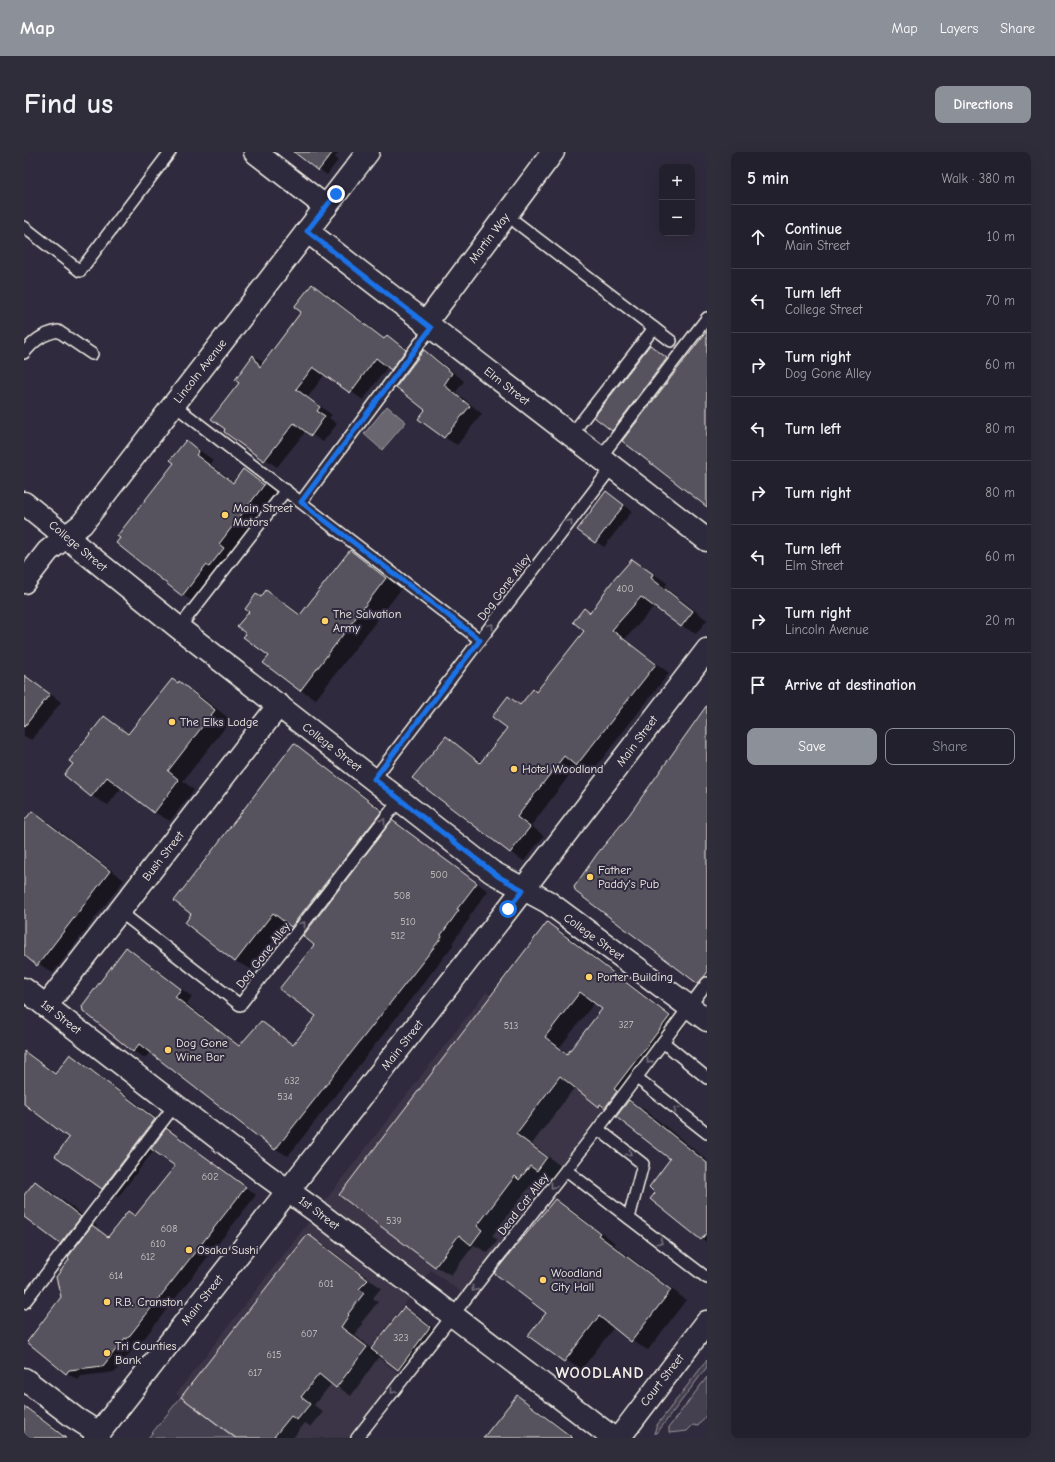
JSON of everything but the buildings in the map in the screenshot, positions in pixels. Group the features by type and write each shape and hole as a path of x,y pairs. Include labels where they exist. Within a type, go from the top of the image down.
{"street":[{"path":"255,152 326,207"},
{"name":"Lincoln Avenue","path":"24,582 48,551 82,524 368,152"},
{"name":"Martin Way","path":"428,326 553,152"},
{"name":"Elm Street","path":"307,231 428,326 707,540"},
{"name":"College Street","path":"24,503 179,628 499,877 548,902 707,1020"},
{"name":"Main Street","path":"97,1435 523,890 707,650"},
{"name":"Bush Street","path":"46,1006 279,705"},
{"name":"1st Street","path":"24,989 613,1438"},
{"name":"Court Street","path":"619,1438 707,1322"},
{"path":"24,1379 97,1435"}],"lane":[{"path":"24,227 80,271 170,152"},
{"path":"517,223 671,341"},
{"name":"Dog Gone Alley","path":"374,779 480,640 707,318"},
{"path":"301,502 428,326"},
{"path":"571,435 654,328"},
{"path":"24,352 34,340 50,333 58,332 92,354"},
{"path":"174,405 480,640"},
{"path":"179,628 286,490"},
{"name":"Dog Gone Alley","path":"119,911 240,1005 400,799"},
{"name":"Dead Cat Alley","path":"357,1438 598,1129 707,983"},
{"path":"663,1042 707,1078"},
{"path":"637,1078 707,1133"},
{"path":"24,1303 175,1105"},
{"path":"598,1129 643,1164 629,1218"},
{"path":"566,1170 707,1278"}],"shaded area":[{"path":"387,406 406,422 382,450 364,434"},
{"path":"486,992 618,1093 466,1296 431,1270 368,1350 399,1374 350,1438 235,1438 176,1394"},
{"path":"707,1360 707,1367 657,1433 654,1433 657,1425"},
{"path":"707,1377 707,1414 698,1426 693,1425 687,1431 669,1433 669,1427"},
{"path":"181,1397 235,1438 148,1438"}],"place":[{"name":"Main Street Motors","path":"225,515"},
{"name":"The Salvation Army","path":"325,621"},
{"name":"The Elks Lodge","path":"172,722"},
{"name":"Hotel Woodland","path":"514,769"},
{"name":"Father Paddy's Pub","path":"590,877"},
{"name":"Porter Building","path":"589,977"},
{"name":"Dog Gone Wine Bar","path":"168,1050"},
{"name":"Osaka Sushi","path":"189,1250"},
{"name":"Woodland City Hall","path":"543,1280"},
{"name":"R.B. Cranston","path":"107,1302"},
{"name":"Tri Counties Bank","path":"107,1353"}],"district":[{"name":"WOODLAND","path":"600,1373"}],"route":[{"path":"336,194 307,231 431,328 301,502 480,640 374,779 499,877 523,890 508,909"}]}
